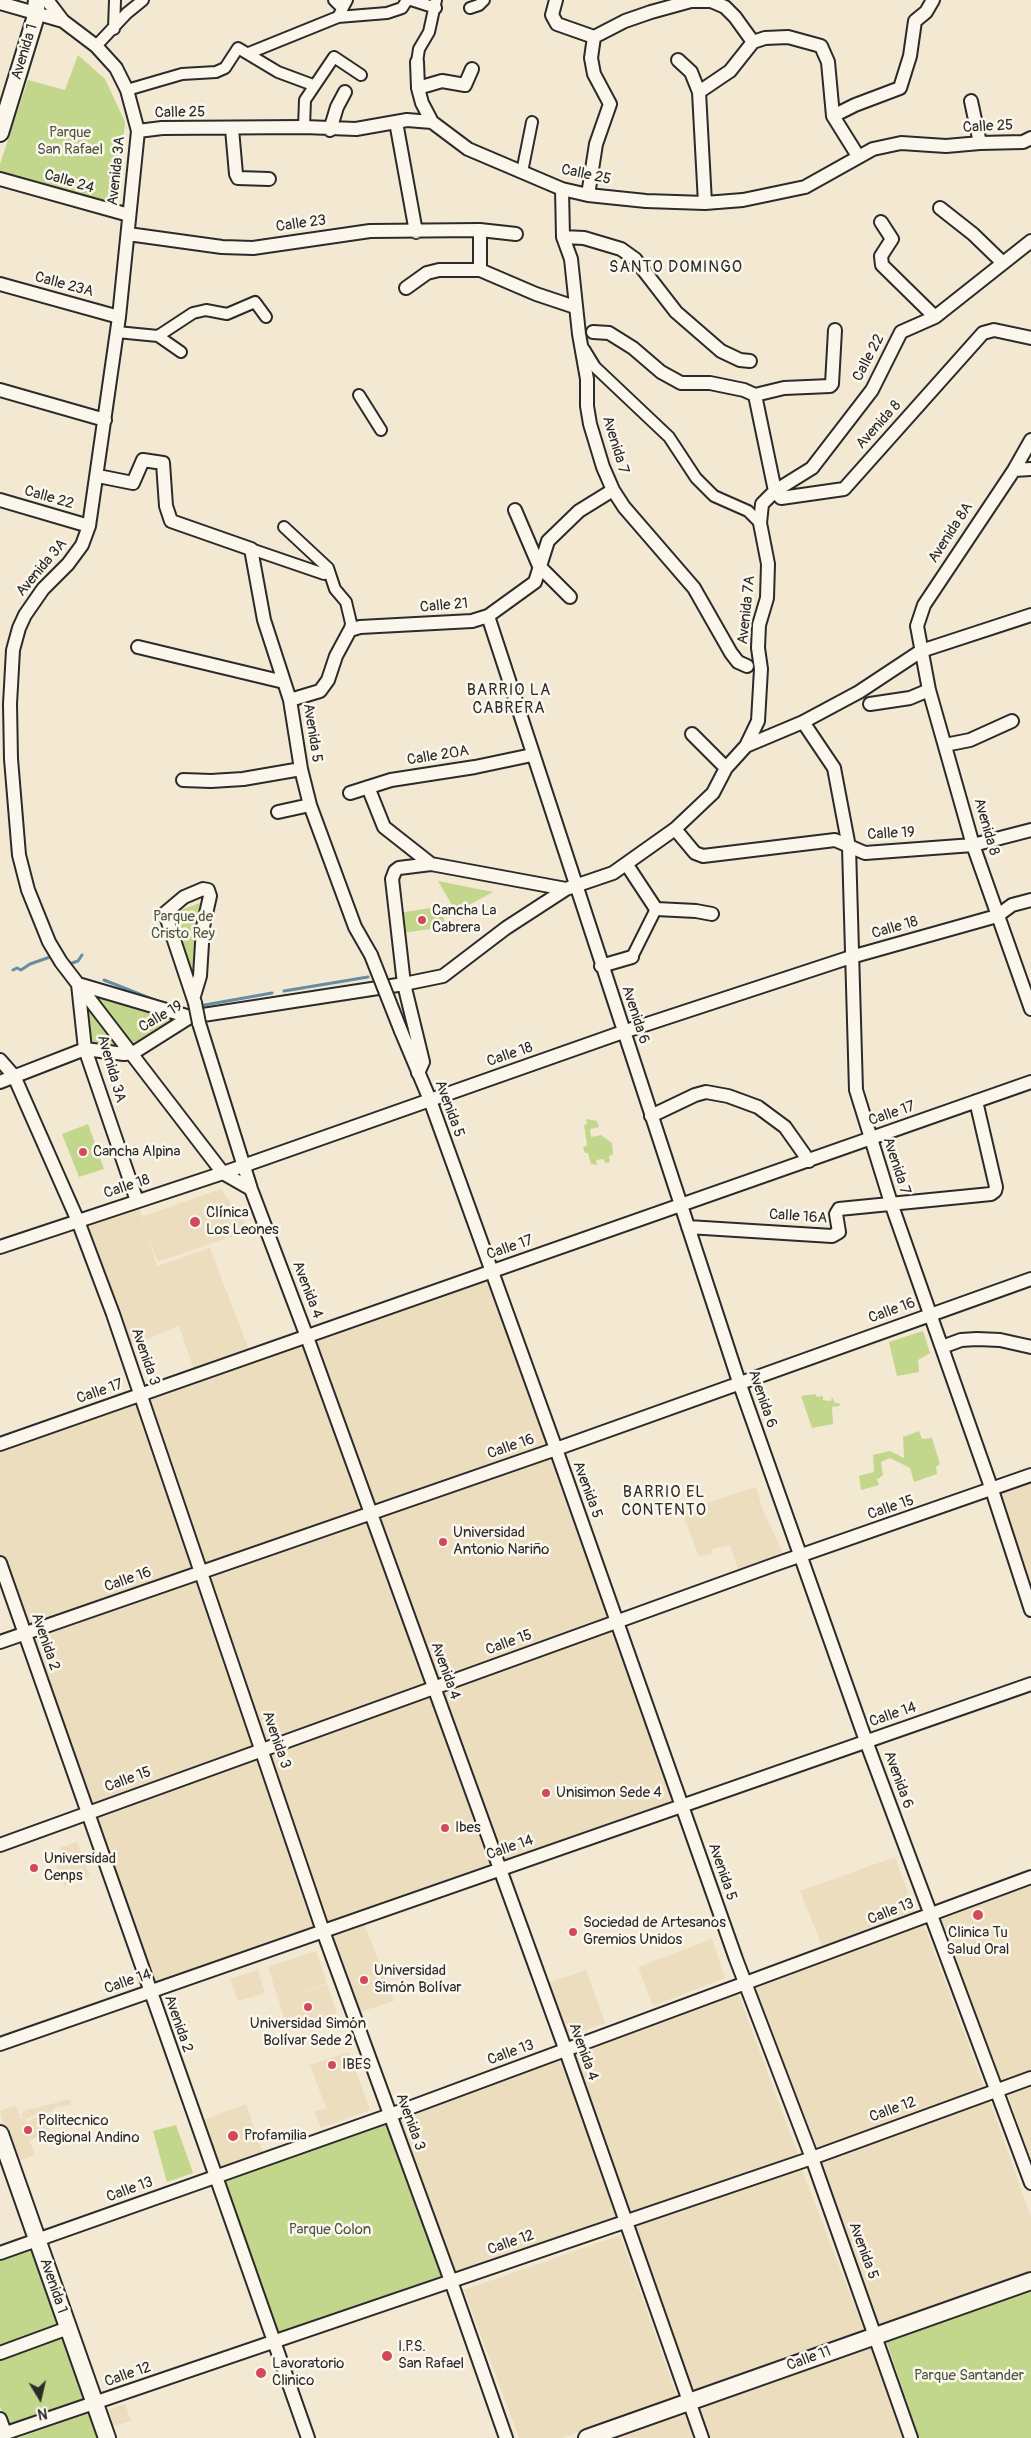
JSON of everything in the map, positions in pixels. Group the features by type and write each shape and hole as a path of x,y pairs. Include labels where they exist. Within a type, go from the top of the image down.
{"street":[{"name":"Avenida 3A","path":"47,0 63,21"},
{"path":"114,28 115,0"},
{"path":"96,46 143,0"},
{"path":"334,0 348,14 387,13 402,8 407,0"},
{"path":"412,0 436,4 429,32 419,49 417,62 418,88 422,104 432,122"},
{"path":"470,8 478,6 484,0"},
{"path":"554,0 552,15 557,24 594,37 626,21 651,12 691,2 711,1 724,7 736,17 753,42"},
{"path":"833,116 855,105 900,88 910,56 915,21 926,12 933,0"},
{"path":"0,3 36,7"},
{"name":"Avenida 3A","path":"36,7 63,21 96,46 116,68 128,90 138,131 119,317 98,476 89,526 82,545 68,564 43,589 19,628 13,650 10,704 11,759 19,855 28,890 49,942 78,984 85,1049 137,1201"},
{"name":"Avenida 1","path":"0,132 36,7"},
{"path":"249,54 342,8"},
{"path":"588,194 596,144 610,104 594,74 591,58 594,37"},
{"path":"699,92 730,71 753,42 765,38 788,37 821,46 828,62 833,116 858,156"},
{"path":"128,90 182,74 216,72 225,68 238,48 278,72 314,85"},
{"path":"304,127 305,100 334,57 361,75"},
{"path":"678,60 691,72 699,92 705,203"},
{"path":"418,88 442,81 465,85 472,69"},
{"path":"330,130 337,107 345,92"},
{"path":"971,101 980,143"},
{"name":"Calle 25","path":"138,131 162,128 304,127 330,130 356,129 406,120 432,122 468,149 562,189 646,201 705,203 743,200 805,187 827,177 858,156 873,149 901,143 946,146 1023,142 1031,138"},
{"path":"396,122 416,232"},
{"path":"522,172 532,122"},
{"path":"232,129 238,178 269,179"},
{"name":"Calle 24","path":"0,179 129,216"},
{"name":"Avenida 7","path":"562,189 563,237 571,260 590,424 602,467 624,507 694,588 731,653 738,662 747,666"},
{"path":"940,208 973,234 1003,263"},
{"path":"881,222 892,239 881,256 882,265 935,317"},
{"path":"480,230 480,270"},
{"name":"Calle 23","path":"128,234 222,247 253,248 370,231 480,230 516,234"},
{"path":"563,237 584,238 621,249 635,259 676,312 722,351 740,360 750,361"},
{"name":"Calle 22","path":"775,491 812,468 872,390 900,332 935,317 1031,241"},
{"path":"406,288 427,273 439,270 480,270 536,294 575,307"},
{"name":"Calle 23A","path":"0,284 119,317"},
{"path":"158,336 193,313 206,310 226,314 255,302 266,317"},
{"path":"593,332 609,333 633,348 661,372 680,383 710,383 755,394 784,388 830,386 832,384 835,330"},
{"name":"Avenida 8","path":"775,491 781,498 844,489 983,333 994,330 1031,338"},
{"path":"117,332 158,336 181,352"},
{"path":"582,347 595,367 669,437 696,478 714,496 748,511 760,522"},
{"path":"0,390 105,420"},
{"path":"755,394 775,491"},
{"path":"359,395 381,430"},
{"name":"Avenida 8A","path":"921,651 917,626 924,605 1014,470 1031,440"},
{"path":"98,476 133,483 143,460 163,463 166,506 171,521 324,574 328,568"},
{"path":"1014,470 1031,469"},
{"name":"Calle 21","path":"350,630 360,627 472,621 488,616 535,582 548,541 579,511 613,490"},
{"name":"Avenida 7A","path":"746,746 758,722 761,669 758,648 759,625 767,598 768,564 760,522 762,504 775,491"},
{"name":"Calle 22","path":"0,500 89,526"},
{"path":"516,510 539,566 570,596"},
{"path":"284,528 328,568 335,589 346,602 351,623 350,630 336,656 328,680 320,692 290,700"},
{"name":"Avenida 5","path":"251,549 258,598 290,700 301,769 310,805 355,927 371,955 430,1100 556,1449 736,1959 812,2158 911,2438"},
{"path":"418,1073 423,1062 404,984 392,879 395,871 399,868 431,864 571,888 613,874 675,829 714,792 726,768 746,746 803,722 859,692 921,651 1031,615"},
{"name":"Avenida 6","path":"488,616 532,755 571,888 624,1032 739,1382 866,1741 996,2090 1029,2170 1031,2184"},
{"path":"138,647 284,682"},
{"name":"Avenida 8","path":"921,651 929,690 973,845 1031,1009"},
{"path":"870,704 910,698 929,690"},
{"path":"945,745 970,740 1012,721"},
{"name":"Avenida 7","path":"803,722 834,768 849,847 856,1090 891,1203 992,1490 1031,1610"},
{"path":"692,734 726,768"},
{"name":"Calle 20A","path":"350,793 391,780 475,767 532,755"},
{"path":"183,780 243,779 301,769"},
{"path":"368,787 384,827 431,864"},
{"path":"278,812 310,805"},
{"name":"Calle 19","path":"675,829 695,853 703,856 835,840 865,853 973,845 1031,830"},
{"path":"626,865 656,909"},
{"name":"Calle 19","path":"0,1082 85,1049 133,1053 195,1020 443,976 506,928 571,888"},
{"name":"Avenida 4","path":"195,999 165,913 184,897 203,889 210,893 203,927 200,976 195,999 195,1020 251,1189 307,1337 566,2051 624,2221 702,2438"},
{"name":"Calle 18","path":"0,1247 223,1173 624,1032 851,957 997,916 1012,905 1031,900"},
{"path":"656,909 696,910 712,914"},
{"path":"601,966 632,957 656,909"},
{"path":"78,984 195,1020"},
{"path":"78,984 133,1053 223,1173 251,1189"},
{"name":"Avenida 3","path":"0,1060 14,1076 78,1221 141,1395 323,1931 451,2281 506,2438"},
{"name":"Calle 17","path":"0,1444 1031,1082"},
{"path":"651,1116 695,1095 706,1092 728,1096 758,1107 785,1127 809,1161"},
{"name":"Calle 16A","path":"688,1227 832,1236 838,1232 836,1214 839,1209 991,1194 995,1191 996,1187 976,1102"},
{"name":"Calle 16","path":"0,1642 556,1449 1031,1279"},
{"path":"942,1347 961,1340 977,1339 1000,1340 1031,1347"},
{"name":"Calle 15","path":"0,1845 800,1555 1031,1475"},
{"name":"Avenida 2","path":"0,1563 272,2342 308,2438"},
{"name":"Calle 14","path":"0,2044 1031,1684"},
{"name":"Calle 13","path":"0,2253 566,2051 1031,1877"},
{"name":"Calle 12","path":"2,2434 95,2404 812,2158 1031,2078"},
{"name":"Avenida 1","path":"0,2134 107,2438"},
{"name":"Calle 11","path":"587,2438 1031,2281"},
{"path":"0,2352 68,2328"},
{"path":"0,2419 2,2434"}],"shaded area":[{"path":"221,1189 250,1230 158,1262 148,1237 157,1266 210,1248 249,1350 194,1370 179,1326 128,1347 84,1226 139,1207 144,1222 143,1216"},
{"path":"491,1277 677,1801 147,1986 0,1559 0,1451"},
{"path":"1031,1480 1031,1599 994,1493"},
{"path":"756,1487 763,1510 784,1555 738,1569 730,1545 711,1549 712,1554 699,1557 682,1511"},
{"path":"77,1842 90,1876 64,1886 56,1865 64,1862 59,1848"},
{"path":"895,1857 915,1911 822,1946 800,1891"},
{"path":"1031,1882 1031,2073 1002,2083 936,1917"},
{"name":"Universidad Simón Bolívar","path":"363,1920 394,2001 354,2014 325,1934"},
{"path":"923,1922 985,2089 818,2150 753,1987"},
{"path":"712,1939 725,1978 653,2006 638,1967"},
{"path":"316,1951 327,1983 287,1998 327,1984 337,2013 288,2030 268,1967"},
{"path":"258,1970 265,1993 238,2001 230,1979"},
{"path":"586,1970 605,2023 568,2036 549,1983"},
{"path":"737,1990 799,2157 629,2217 572,2054"},
{"path":"349,2052 370,2110 321,2128 314,2112 326,2108 310,2065"},
{"path":"559,2057 618,2220 455,2274 395,2117"},
{"path":"1031,2087 1031,2160 1008,2095"},
{"path":"988,2096 1031,2217 1031,2276 878,2329 820,2159"},
{"path":"70,2099 71,2105 56,2107 51,2112 31,2116 26,2119 27,2123 33,2118 54,2113 57,2120 47,2124 50,2133 29,2140 35,2155 19,2161 10,2139 12,2134 3,2125 0,2111 14,2106 17,2108 20,2118 23,2118 21,2114 24,2111"},
{"name":"Profamilia","path":"246,2104 263,2153 220,2168 203,2120"},
{"path":"800,2165 866,2335 690,2397 630,2227"},
{"path":"620,2235 677,2397 562,2438 519,2438 464,2290"},
{"path":"870,2345 902,2438 709,2438 698,2407"},
{"path":"125,2404 131,2421 110,2427 105,2411"},
{"path":"686,2410 697,2438 612,2438"}],"green space":[{"name":"Parque San Rafael","path":"78,55 105,79 125,122 117,205 0,180 0,164 28,80 65,90"},
{"path":"438,881 493,892 456,912"},
{"name":"Parque de Cristo Rey","path":"200,903 192,986 161,917"},
{"name":"Cancha La Cabrera","path":"442,906 445,927 402,933 399,913"},
{"path":"91,991 184,1018 133,1044"},
{"path":"88,1005 128,1052 87,1047"},
{"path":"586,1119 597,1121 599,1127 590,1129 591,1137 601,1135 612,1143 613,1155 609,1156 610,1162 605,1163 604,1159 596,1160 597,1165 591,1164 588,1153 585,1153 583,1148 587,1145 584,1125 587,1124"},
{"name":"Cancha Alpina","path":"88,1124 104,1169 79,1177 62,1134"},
{"path":"923,1331 930,1353 918,1360 919,1372 897,1376 889,1342"},
{"path":"815,1394 817,1397 823,1396 823,1400 831,1401 832,1397 835,1403 839,1403 840,1406 832,1407 833,1424 812,1428 801,1396"},
{"path":"919,1431 922,1439 932,1438 940,1464 936,1467 937,1474 914,1482 910,1468 890,1458 881,1462 883,1475 878,1479 876,1477 879,1485 861,1490 859,1476 874,1472 873,1455 890,1451 904,1458 903,1437"},
{"name":"Parque Colon","path":"387,2120 445,2280 278,2337 217,2179"},
{"path":"176,2125 193,2173 167,2182 153,2131"},
{"path":"32,2249 61,2326 0,2349 0,2261"},
{"name":"Parque Santander","path":"1031,2289 1031,2438 919,2438 886,2340"},
{"path":"63,2332 89,2404 9,2432 0,2406 0,2355"},
{"path":"88,2413 97,2438 18,2438"}],"waterway":[{"path":"69,964 78,961 82,955"},
{"path":"13,970 17,968 21,970 30,964 53,956"},
{"path":"284,991 368,977"},
{"path":"104,980 157,1001"},
{"path":"199,1006 272,993"}],"place":[{"name":"Cancha La Cabrera","path":"422,920"},
{"name":"Cancha Alpina","path":"83,1152"},
{"name":"Clínica Los Leones","path":"195,1222"},
{"name":"Universidad Antonio Nariño","path":"443,1542"},
{"name":"Unisimon Sede 4","path":"546,1793"},
{"name":"Ibes","path":"445,1828"},
{"name":"Universidad Cenps","path":"34,1868"},
{"name":"Clinica Tu Salud Oral","path":"978,1915"},
{"name":"Sociedad de Artesanos Gremios Unidos","path":"573,1932"},
{"name":"Universidad Simón Bolívar","path":"364,1980"},
{"name":"Universidad Simón Bolívar Sede 2","path":"308,2007"},
{"name":"IBES","path":"332,2065"},
{"name":"Politecnico Regional Andino","path":"28,2130"},
{"name":"Profamilia","path":"233,2136"},
{"name":"I.P.S. San Rafael","path":"387,2356"},
{"name":"Lavoratorio Clinico","path":"261,2373"}],"district":[{"name":"SANTO DOMINGO","path":"676,268"},
{"name":"BARRIO LA CABRERA","path":"509,700"},
{"name":"BARRIO EL CONTENTO","path":"664,1502"}]}
